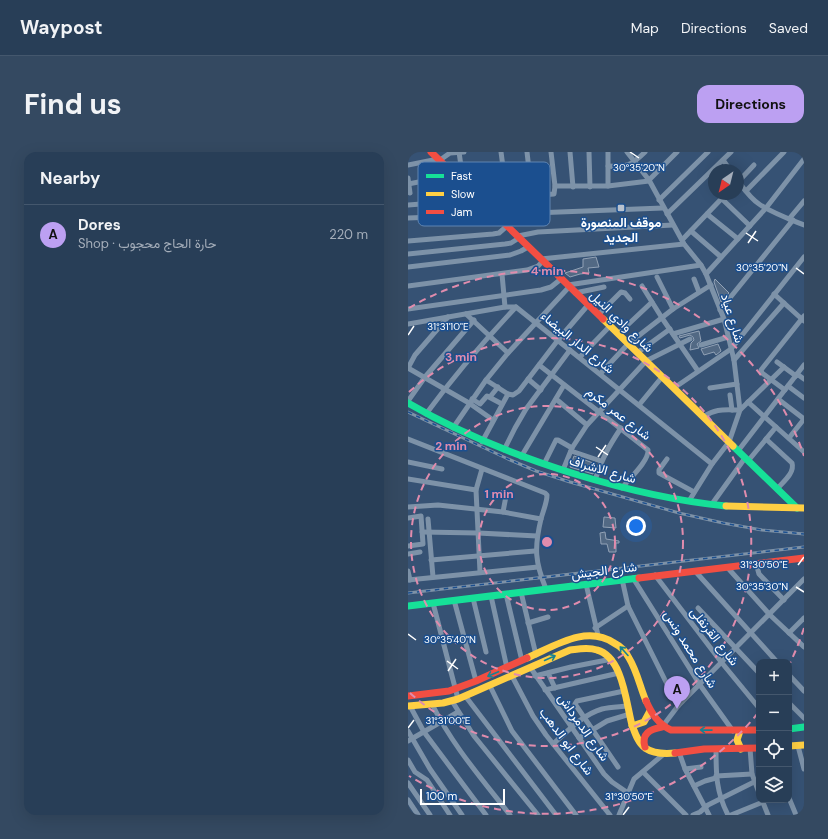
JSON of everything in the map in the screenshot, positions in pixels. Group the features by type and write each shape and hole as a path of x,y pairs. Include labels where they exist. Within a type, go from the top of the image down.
{"street":[{"path":"459,152 459,162"},
{"path":"408,165 436,156 464,152"},
{"path":"501,152 502,162"},
{"path":"527,152 528,162"},
{"path":"550,194 554,193 555,186 551,152"},
{"path":"570,152 574,187"},
{"path":"589,152 590,187"},
{"path":"608,152 608,186"},
{"name":"شارع عياد","path":"628,152 649,181 683,242 706,274 724,319 734,360 740,410 729,442 712,464 689,501"},
{"path":"608,166 625,166 635,162 645,152"},
{"path":"555,186 590,187 649,181 677,152"},
{"path":"659,200 708,152"},
{"path":"667,214 730,152"},
{"path":"746,191 784,152"},
{"path":"706,274 766,208 804,159"},
{"path":"723,160 726,164"},
{"path":"744,175 754,165"},
{"path":"410,193 408,182 418,180"},
{"path":"744,188 758,203 766,208 803,224"},
{"path":"408,286 502,274 533,268 542,260 683,242 691,230 721,200"},
{"path":"723,200 750,226"},
{"path":"720,310 791,220 804,201"},
{"path":"408,204 418,203"},
{"path":"550,212 663,208"},
{"path":"707,214 738,239"},
{"path":"408,218 418,218"},
{"path":"408,254 511,243 518,237 538,232 673,225"},
{"path":"408,241 493,234 499,232 507,226"},
{"name":"شارع وادي النيل","path":"507,226 777,489 800,508"},
{"path":"691,230 721,257"},
{"path":"408,267 510,255 528,247"},
{"path":"674,388 731,349 804,257"},
{"path":"453,428 486,380 508,353 569,286 701,265"},
{"path":"502,274 505,307"},
{"path":"657,277 673,309"},
{"path":"408,309 546,289 556,284 561,279"},
{"path":"694,279 699,292"},
{"path":"600,374 628,344 673,309 711,285"},
{"path":"642,286 698,371"},
{"path":"576,293 604,287"},
{"path":"598,315 621,292 625,293 630,299"},
{"path":"774,294 803,319 761,369 762,373 804,398"},
{"path":"618,334 652,302"},
{"path":"734,360 784,303"},
{"path":"486,380 512,396 517,393 558,340 588,305"},
{"path":"408,324 516,306"},
{"path":"426,414 445,388 489,335 516,306"},
{"name":"شارع الدار البيضاء","path":"516,306 712,464"},
{"path":"466,314 508,353"},
{"path":"448,317 415,355 408,368 471,401 480,404 486,396 502,404"},
{"path":"637,353 671,332 724,319"},
{"path":"408,402 425,377 474,320"},
{"path":"580,357 610,326"},
{"path":"702,345 728,337"},
{"path":"563,470 571,449 587,425 646,361 690,339"},
{"path":"504,450 515,428 570,350"},
{"path":"408,352 415,355"},
{"path":"777,362 804,380"},
{"path":"738,451 804,365"},
{"name":"شارع عمر مكرم","path":"539,366 646,448 648,451 644,461 622,488"},
{"path":"704,417 713,411 740,410 784,367"},
{"path":"639,405 662,377"},
{"path":"528,379 541,390"},
{"path":"710,388 737,384"},
{"path":"521,457 564,385"},
{"path":"490,397 498,387"},
{"path":"482,442 508,394"},
{"path":"730,394 732,410"},
{"path":"556,399 587,425"},
{"path":"778,399 804,419 789,438"},
{"path":"471,401 493,420"},
{"name":"شارع الاشراف","path":"408,402 426,414 482,442 521,457 622,488 689,501 732,507 800,508"},
{"path":"748,402 804,452"},
{"path":"712,504 747,459 776,427"},
{"path":"595,480 601,461 621,428"},
{"path":"408,439 545,493 547,498 537,536 535,551 538,567 546,589"},
{"path":"766,439 793,465 792,471 777,489"},
{"path":"544,464 556,440 571,449 601,461"},
{"path":"667,459 659,470 659,473 694,492"},
{"path":"408,462 442,469"},
{"path":"480,572 476,490 482,469"},
{"path":"408,479 476,490"},
{"path":"503,512 506,496"},
{"path":"408,507 438,505 503,512 541,519"},
{"path":"408,518 421,516 422,532 422,545 408,546"},
{"path":"428,519 433,577"},
{"path":"422,532 478,532 537,536"},
{"path":"431,560 535,551"},
{"path":"408,554 420,552"},
{"name":"شارع الجيش","path":"408,606 727,566 804,558"},
{"path":"756,563 759,574 784,600"},
{"path":"727,566 770,615 804,647"},
{"path":"408,571 409,580 538,567"},
{"path":"694,571 774,659"},
{"name":"شارع القرنفلى","path":"655,575 722,663 756,704"},
{"name":"شارع محمد ونس","path":"634,578 700,685 736,731"},
{"path":"662,727 678,706 770,615 804,579"},
{"path":"622,580 628,606 678,706"},
{"path":"586,584 596,632 614,642 629,657 650,711 655,720 662,727"},
{"path":"521,592 536,655"},
{"path":"506,594 522,662"},
{"path":"491,596 507,668"},
{"path":"472,598 486,652"},
{"path":"454,600 476,681"},
{"path":"433,603 455,689 455,700 458,712 474,736 538,815"},
{"path":"408,696 442,693 455,689 522,662 572,638 596,632 628,606"},
{"path":"698,608 756,670"},
{"path":"528,623 548,617"},
{"path":"789,633 804,618"},
{"path":"486,815 424,732 409,706 432,704 466,697 530,667 570,650 581,647 599,650 610,656 612,659 619,673 632,726 637,738 646,749 654,752 665,753 756,748"},
{"path":"535,676 612,659"},
{"name":"شارع الدمرداش","path":"530,667 571,728 608,778 628,793"},
{"path":"548,673 555,688"},
{"path":"545,690 619,673"},
{"name":"شارع ابو الدهب","path":"512,676 533,716 553,744 610,815"},
{"path":"792,678 804,691"},
{"path":"490,686 512,731 576,815"},
{"path":"618,767 583,718 575,703 577,701 624,691"},
{"path":"466,697 556,815"},
{"path":"432,704 441,722 461,752 510,815"},
{"path":"553,744 583,718 603,709 628,706"},
{"path":"792,706 804,718"},
{"path":"632,726 644,722 650,711"},
{"path":"410,740 458,712"},
{"path":"579,738 607,721 630,714"},
{"path":"646,749 643,741 646,732 654,728 662,727 672,730 756,730"},
{"path":"792,729 804,727"},
{"path":"408,731 410,740 462,815"},
{"path":"736,731 736,739 742,749"},
{"path":"801,745 804,769"},
{"path":"750,748 752,774 756,786"},
{"path":"716,749 716,777 721,799 728,815"},
{"path":"679,752 685,769 709,815"},
{"path":"619,815 633,781 665,753"},
{"path":"408,760 415,772 427,780 450,815"},
{"path":"685,769 700,767"},
{"path":"643,772 686,815"},
{"path":"694,786 716,777 752,774"},
{"path":"408,782 430,815"},
{"path":"693,815 754,782"},
{"path":"408,800 418,815"},
{"path":"731,815 758,803"},
{"path":"764,803 768,815"},
{"path":"791,803 796,815"}],"building":[{"path":"596,257 599,267 588,268 589,273 570,277 565,273 583,267 583,259"},
{"path":"715,279 729,293 721,302 714,282"},
{"path":"699,331 701,341 697,344 699,348 690,350 691,343 694,340 693,337 690,335 680,338 679,336"},
{"path":"718,344 721,351 716,355 714,352 704,355 701,349"},
{"path":"574,456 593,463 593,474 570,467"},
{"path":"604,517 615,518 616,528 603,527"},
{"path":"605,532 606,539 619,541 619,543 616,543 616,552 609,552 607,544 601,544 600,533"}],"railway":[{"path":"408,412 508,459 536,471 570,482 679,513 723,523 762,530 804,534"},
{"path":"408,593 804,547"}],"traffic: fast":[{"path":"408,403 448,425 511,452 553,467 649,494 726,506"},
{"path":"733,446 797,508"},
{"path":"408,606 639,578"},
{"path":"792,729 804,727"}],"traffic: slow":[{"path":"603,319 733,446"},
{"path":"726,506 804,508"},
{"path":"527,658 559,643 581,636 603,638 614,643 625,651 634,668 646,701"},
{"path":"408,706 443,703 458,699 570,650 584,648 594,649 606,654 618,671 625,693 632,725 640,743 645,748 652,751 675,753"},
{"path":"632,726 644,722 650,711"},
{"path":"740,731 737,740 741,749"},
{"path":"792,746 804,745"}],"traffic: jam":[{"path":"431,152 441,162"},
{"path":"507,226 603,319"},
{"path":"639,578 804,558"},
{"path":"408,696 449,691 476,681 527,658"},
{"path":"646,701 662,725 671,730 756,730"},
{"path":"645,747 645,735 654,729 662,727"},
{"path":"675,753 704,749 756,748"}],"place":[{"name":"موقف المنصورة الجديد","path":"621,208"},
{"name":"Dores","path":"677,709"}]}
